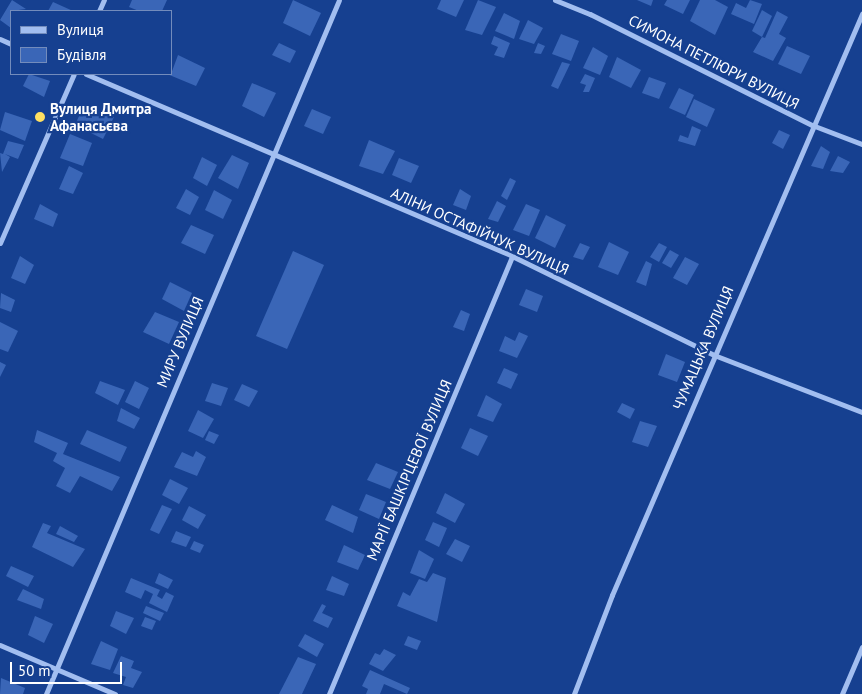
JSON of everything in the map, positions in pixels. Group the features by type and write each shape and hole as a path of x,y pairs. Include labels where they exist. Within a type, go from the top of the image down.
{"street":[{"name":"МИРУ ВУЛИЦЯ","path":"46,694 272,154 339,0"},
{"name":"СИМОНА ПЕТЛЮРИ ВУЛИЦЯ","path":"555,0 590,14 812,125 862,144"},
{"name":"ЧУМАЦЬКА ВУЛИЦЯ","path":"574,694 612,595 812,125 862,14"},
{"path":"0,243 74,75"},
{"name":"АЛIНИ ОСТАФІЙЧУК ВУЛИЦЯ","path":"88,75 512,256 714,355 862,412"},
{"name":"МАРІЇ БАШКІРЦЕВОЇ ВУЛИЦЯ","path":"329,694 512,256"},
{"path":"0,645 115,694"},
{"path":"842,694 862,647"}],"building":[{"path":"12,0 26,9 10,10 10,27 0,20"},
{"path":"132,0 167,0 162,10 136,10 129,7"},
{"path":"293,0 321,13 310,36 283,23"},
{"path":"441,0 464,0 456,17 437,9"},
{"path":"478,0 496,7 482,35 465,30"},
{"path":"637,0 653,0 651,6"},
{"path":"667,0 690,0 683,14 664,5"},
{"path":"700,0 715,0 728,7 715,35 690,21"},
{"path":"750,0 762,4 754,24 731,14 736,3 746,8"},
{"path":"53,2 71,10 49,10"},
{"path":"762,10 772,16 762,37 752,31"},
{"path":"777,11 788,17 779,34 786,38 773,61 753,52 762,37 765,38"},
{"path":"504,13 520,21 514,39 495,31"},
{"path":"528,20 543,28 534,44 519,39"},
{"path":"561,34 579,41 571,61 552,54"},
{"path":"494,36 510,43 504,58 494,55 498,47 491,44"},
{"path":"279,43 296,51 290,63 272,55"},
{"path":"538,43 545,46 541,54 534,53"},
{"path":"787,46 810,56 801,74 778,64"},
{"path":"593,47 608,56 600,75 583,68"},
{"path":"178,55 205,68 196,86 169,75 172,75"},
{"path":"617,57 641,70 631,88 609,77"},
{"path":"562,62 570,64 558,89 551,86"},
{"path":"585,74 595,78 589,92 583,92 586,85 580,83"},
{"path":"28,75 50,81 44,97 23,86"},
{"path":"649,77 666,83 659,99 642,93"},
{"path":"252,83 276,93 264,117 242,106"},
{"path":"679,88 694,95 685,115 669,108"},
{"path":"694,99 715,109 707,127 686,117"},
{"path":"84,105 114,117 103,139 75,125"},
{"path":"312,109 331,117 323,134 304,126"},
{"path":"5,112 32,121 25,141 0,130"},
{"path":"692,126 701,130 695,146 678,141 680,135 688,138"},
{"path":"779,130 790,135 783,149 772,143"},
{"path":"70,134 92,143 83,166 60,158"},
{"path":"369,140 395,151 383,174 359,166"},
{"path":"8,141 24,145 18,159 5,154 10,157 2,172 0,153 3,154"},
{"path":"821,146 830,152 823,169 811,166"},
{"path":"232,155 249,163 238,189 218,178"},
{"path":"838,156 850,162 843,173 830,171"},
{"path":"202,157 217,165 207,186 193,178"},
{"path":"399,158 419,166 411,183 392,175"},
{"path":"69,166 83,173 73,194 59,189"},
{"path":"510,178 516,181 507,200 501,196"},
{"path":"186,189 199,197 190,215 176,208"},
{"path":"460,189 471,196 466,210 453,205"},
{"path":"214,190 232,200 223,219 205,210"},
{"path":"497,201 506,206 498,222 488,219"},
{"path":"40,204 58,214 53,227 34,219"},
{"path":"526,204 540,210 529,236 513,230"},
{"path":"546,215 566,225 555,248 535,238"},
{"path":"191,225 214,235 205,254 181,243"},
{"path":"609,242 629,252 618,275 598,267"},
{"path":"580,243 590,247 583,260 573,257"},
{"path":"659,243 667,247 659,262 650,257"},
{"path":"670,250 679,255 671,268 662,263"},
{"path":"293,251 324,265 287,349 256,336"},
{"path":"20,256 34,265 25,284 11,278"},
{"path":"685,257 699,264 687,285 673,278"},
{"path":"646,261 652,264 646,286 636,282"},
{"path":"170,282 192,293 184,311 162,299"},
{"path":"526,289 543,296 537,312 519,305"},
{"path":"1,293 15,300 11,312 0,308"},
{"path":"461,310 470,314 464,331 453,327"},
{"path":"155,312 179,322 169,344 143,332"},
{"path":"0,322 18,331 8,352 0,349"},
{"path":"519,332 528,336 517,358 499,351 505,336 515,341"},
{"path":"666,354 685,362 677,382 658,375"},
{"path":"0,362 6,365 0,377"},
{"path":"504,368 518,374 511,389 497,383"},
{"path":"100,381 125,390 118,405 95,393"},
{"path":"135,381 149,388 139,409 125,402"},
{"path":"212,383 228,388 221,406 205,401"},
{"path":"242,384 258,391 249,407 234,400"},
{"path":"486,395 502,404 493,422 477,416"},
{"path":"622,403 635,409 630,419 617,412"},
{"path":"121,408 140,418 134,429 117,421"},
{"path":"198,410 214,419 203,438 188,431"},
{"path":"640,421 657,426 648,447 632,442"},
{"path":"470,428 488,436 478,456 461,448"},
{"path":"37,430 68,443 63,454 120,477 112,491 80,476 70,493 56,486 65,468 53,461 57,453 34,442"},
{"path":"87,430 127,447 120,462 80,444"},
{"path":"209,431 219,435 214,444 205,440"},
{"path":"196,451 206,457 197,476 174,467 182,452 193,457"},
{"path":"376,463 398,472 390,489 367,480"},
{"path":"170,479 188,488 179,504 162,495"},
{"path":"445,493 465,504 455,523 436,513"},
{"path":"366,494 386,502 379,519 359,510"},
{"path":"162,505 172,509 159,534 150,530"},
{"path":"332,505 358,517 353,533 325,520"},
{"path":"189,506 206,515 198,529 182,520"},
{"path":"433,522 447,528 439,547 425,540"},
{"path":"43,523 51,526 47,533 85,549 73,567 32,547"},
{"path":"60,526 78,536 74,542 56,534"},
{"path":"176,531 191,537 186,547 171,542"},
{"path":"455,539 470,546 462,562 446,554"},
{"path":"194,541 204,545 200,553 190,549"},
{"path":"344,545 365,555 358,570 337,562"},
{"path":"419,550 434,559 425,579 410,573"},
{"path":"11,566 34,576 28,587 6,576"},
{"path":"159,573 173,580 168,589 155,583"},
{"path":"433,573 446,578 437,622 397,606 403,592 410,596 419,579 427,582"},
{"path":"332,576 349,584 344,596 326,590"},
{"path":"131,578 160,590 157,596 162,599 166,592 174,596 167,612 149,603 153,594 145,590 141,599 125,592"},
{"path":"23,589 44,599 41,609 17,600"},
{"path":"322,604 326,606 322,613 333,618 328,628 313,621"},
{"path":"146,606 164,613 160,621 143,613"},
{"path":"116,611 134,618 126,634 110,626"},
{"path":"35,616 53,624 44,643 28,635"},
{"path":"145,617 156,621 152,630 141,626"},
{"path":"305,634 324,644 317,657 298,646"},
{"path":"408,636 421,641 417,650 404,645"},
{"path":"101,641 118,649 110,670 91,664"},
{"path":"384,649 396,655 383,671 369,664 375,653 380,655"},
{"path":"121,656 134,661 131,668 142,672 133,688 123,685 126,677 113,673"},
{"path":"298,657 316,664 302,694 279,694"},
{"path":"370,670 410,688 407,694 384,684 380,694 366,694 368,689 362,686"},
{"path":"1,678 25,688 23,694 0,694"}],"place":[{"name":"Вулиця Дмитра Афанасьєва","path":"40,117"}]}
